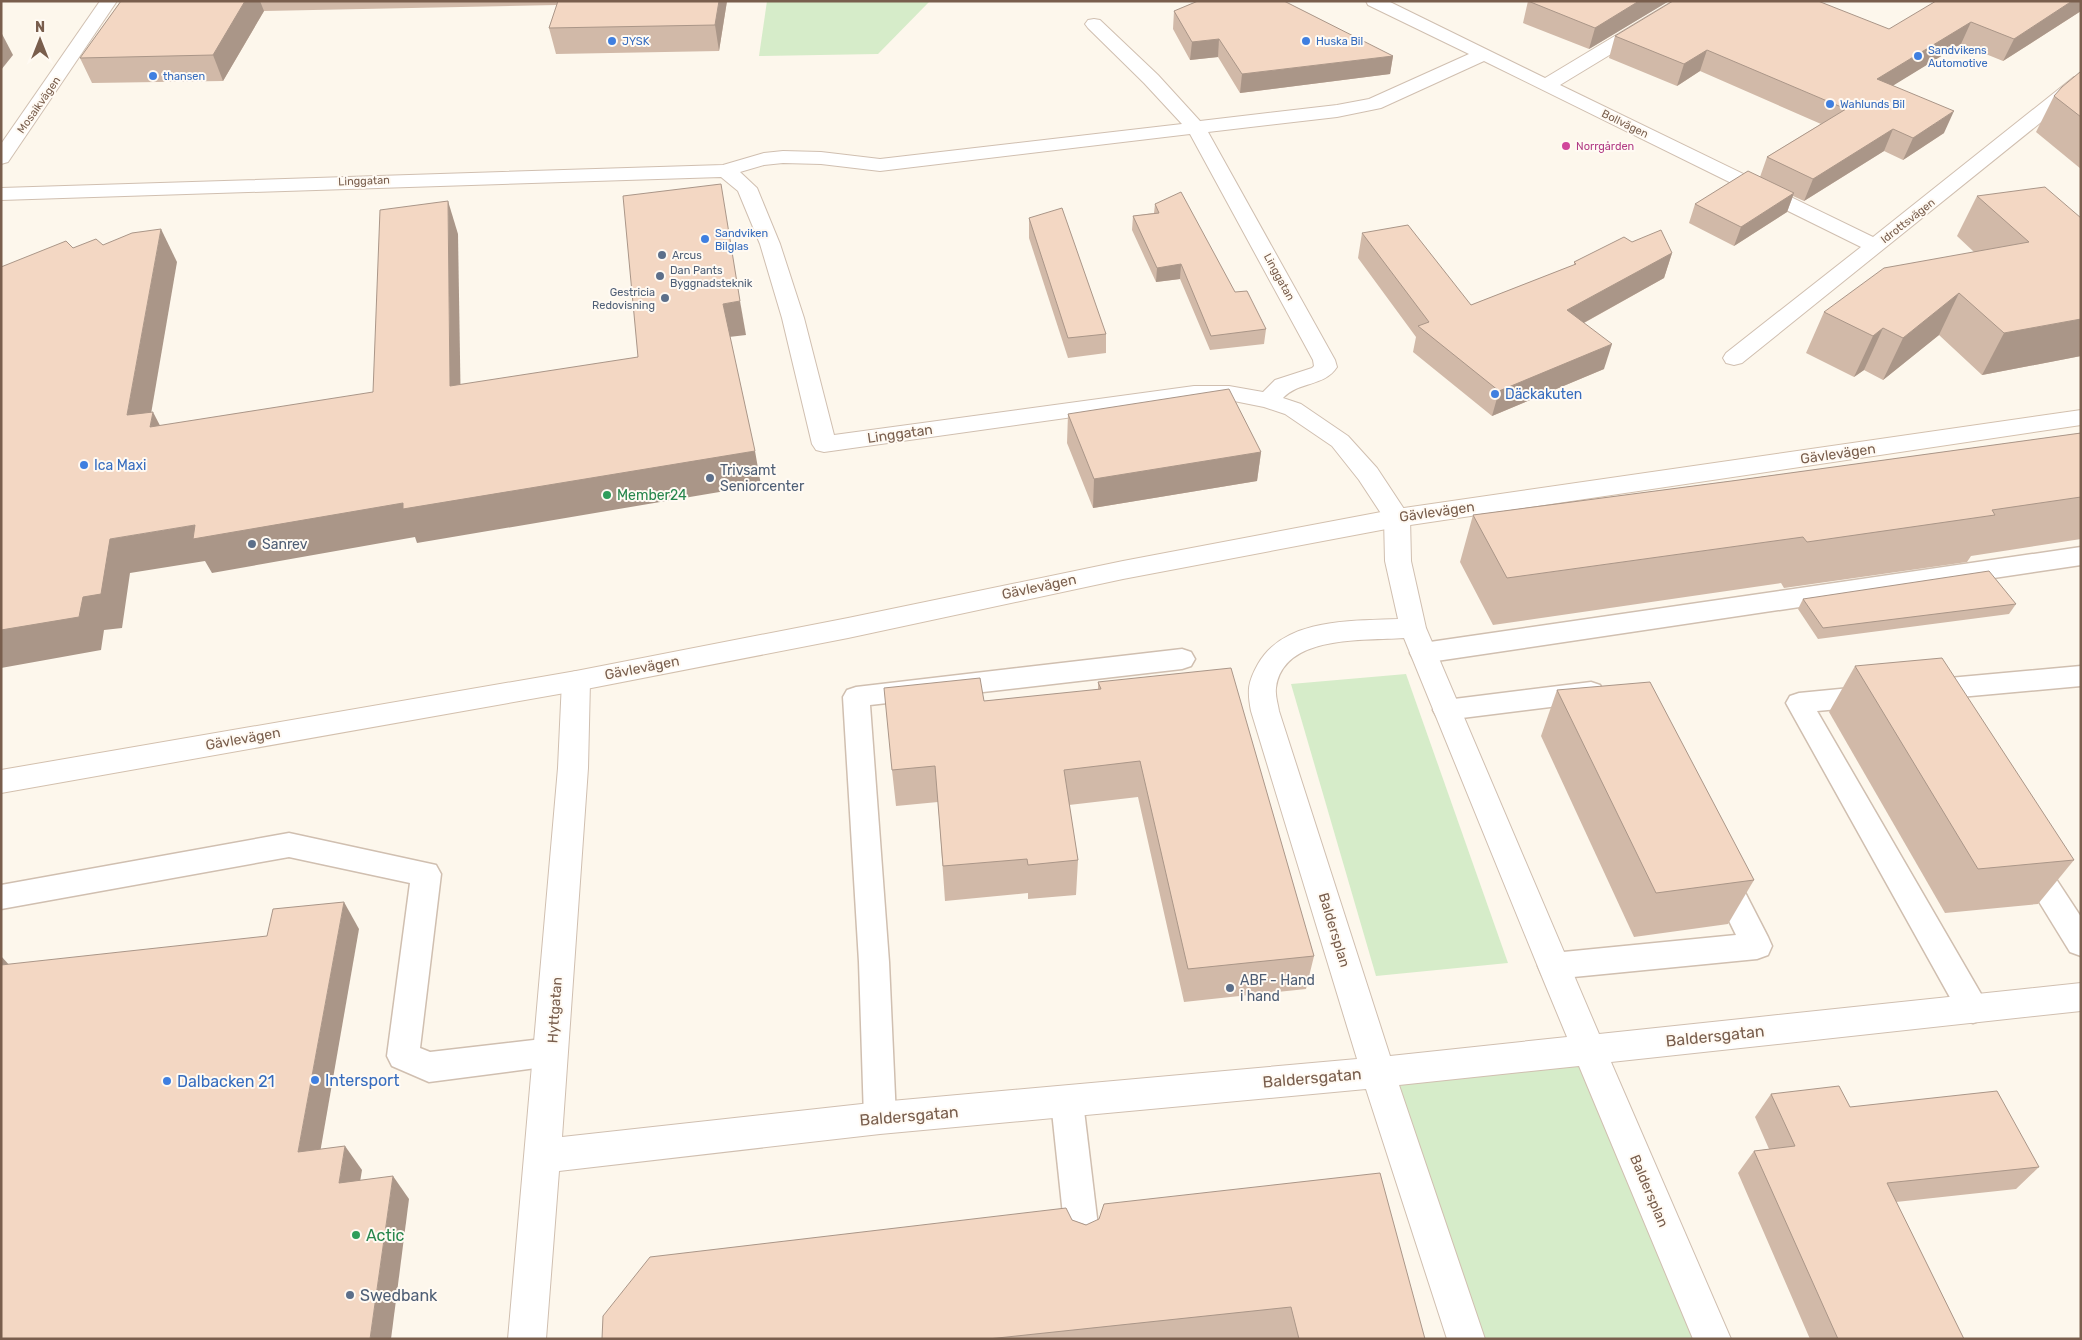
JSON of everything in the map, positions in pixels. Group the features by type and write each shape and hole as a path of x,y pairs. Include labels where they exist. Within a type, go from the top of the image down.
{"street":[{"name":"Mosaikvägen","path":"1,158 110,1"},
{"name":"Bollvägen","path":"1374,1 1876,246"},
{"path":"1546,85 1686,1"},
{"name":"Linggatan","path":"1094,24 1151,79 1196,128 1324,360 1326,367 1322,372 1289,381 1274,392 1269,401"},
{"name":"Linggatan","path":"1,194 726,170 745,161 778,156 816,156 880,165 1337,111 1374,104 1483,55"},
{"name":"Idrottsvägen","path":"1734,358 2077,90"},
{"name":"Linggatan","path":"726,170 747,188 770,244 793,318 824,444 1194,393 1229,393 1269,401 1293,409 1340,441 1368,474 1397,518"},
{"name":"Gävlevägen","path":"1,782 576,681 848,628 1123,570 1397,518 2081,417"},
{"name":"Baldersplan","path":"1397,518 1398,560 1418,640 1553,966 1712,1339"},
{"name":"Baldersplan","path":"1418,640 1334,634 1305,639 1277,656 1268,672 1262,690 1265,711 1466,1339"},
{"name":"Hyttgatan","path":"527,1339 573,768 576,681"},
{"name":"Baldersgatan","path":"543,1156 880,1118 1379,1072 2081,997"}],"lane":[{"path":"1418,640 2081,556"},
{"path":"880,1118 874,962 856,697 1182,659"},
{"path":"1973,1009 1798,703 2081,676"},
{"path":"1446,710 1616,689"},
{"path":"1906,692 1938,716"},
{"path":"2018,842 2081,943"},
{"path":"1,897 289,845 426,874 403,1056 430,1067 551,1052"},
{"path":"1553,966 1757,946 1712,857"},
{"path":"1067,1102 1083,1243"}],"green space":[{"path":"767,1 930,1 878,54 759,56"},
{"path":"1406,674 1508,963 1376,976 1291,684"},
{"path":"1589,1049 1713,1339 1466,1339 1379,1072"}],"building":[{"path":"121,1 245,1 213,55 80,58"},
{"path":"558,1 719,1 715,25 549,28"},
{"path":"1198,1 1284,1 1393,56 1242,74 1219,39 1192,42 1174,11"},
{"path":"1528,1 1639,1 1595,28"},
{"path":"1673,1 1818,1 1889,29 1936,1 2072,1 2014,39 1971,22 1877,79 1954,111 1913,138 1893,129 1813,179 1767,157 1846,109 1707,50 1684,64 1615,36"},
{"path":"2081,73 2081,117 2054,96"},
{"path":"1748,171 1794,193 1741,227 1695,204"},
{"path":"721,184 740,301 723,304 755,451 403,509 403,503 193,539 195,525 110,539 101,594 83,597 79,617 1,630 1,267 66,241 73,248 96,239 103,245 132,233 161,229 127,415 153,412 150,427 373,392 380,210 448,201 450,386 638,357 623,196"},
{"path":"2045,187 2081,218 2081,319 2004,333 1959,293 1903,338 1883,328 1873,336 1824,312 1884,268 2029,242 1977,196"},
{"path":"1181,192 1235,292 1247,291 1266,329 1211,336 1181,264 1157,268 1133,216 1159,213 1155,204"},
{"path":"1062,208 1106,334 1068,338 1029,218"},
{"path":"1408,225 1471,305 1576,264 1574,262 1624,237 1632,242 1661,230 1672,253 1567,310 1612,344 1499,391 1418,326 1429,322 1362,233"},
{"path":"1229,389 1261,452 1094,479 1068,414"},
{"path":"2081,433 2081,497 1992,510 1995,515 1807,542 1803,537 1507,578 1473,515 1739,480"},
{"path":"1989,571 2016,604 1823,628 1803,599"},
{"path":"1942,658 2074,860 1978,869 1855,666"},
{"path":"1231,668 1314,956 1188,969 1140,761 1064,770 1078,860 1028,865 1027,859 943,866 935,766 892,770 884,688 980,678 984,701 1101,689 1098,682"},
{"path":"1650,682 1754,880 1656,893 1557,690"},
{"name":"Dalbacken 21","path":"344,902 298,1152 345,1146 339,1183 393,1176 370,1339 1,1339 1,965 267,936 273,909"},
{"path":"1839,1086 1850,1107 1997,1091 2039,1167 1887,1183 1964,1339 1838,1339 1754,1151 1795,1146 1771,1094"},
{"path":"1380,1173 1425,1339 1299,1339 1291,1307 988,1339 602,1339 603,1316 650,1257 1066,1208 1072,1220 1086,1225 1099,1219 1104,1204"}],"place":[{"name":"JYSK","path":"612,41"},
{"name":"Huska Bil","path":"1306,41"},
{"name":"Sandvikens Automotive","path":"1918,56"},
{"name":"thansen","path":"153,76"},
{"name":"Wahlunds Bil","path":"1830,104"},
{"name":"Norrgården","path":"1566,146"},
{"name":"Sandviken Bilglas","path":"705,239"},
{"name":"Arcus","path":"662,255"},
{"name":"Dan Pants Byggnadsteknik","path":"660,276"},
{"name":"Gestricia Redovisning","path":"665,298"},
{"name":"Däckakuten","path":"1495,394"},
{"name":"Ica Maxi","path":"84,465"},
{"name":"Trivsamt Seniorcenter","path":"710,478"},
{"name":"Member24","path":"607,495"},
{"name":"Sanrev","path":"252,544"},
{"name":"ABF - Hand i hand","path":"1230,988"},
{"name":"Intersport","path":"315,1080"},
{"name":"Dalbacken 21","path":"167,1081"},
{"name":"Actic","path":"356,1235"},
{"name":"Swedbank","path":"350,1295"}]}
